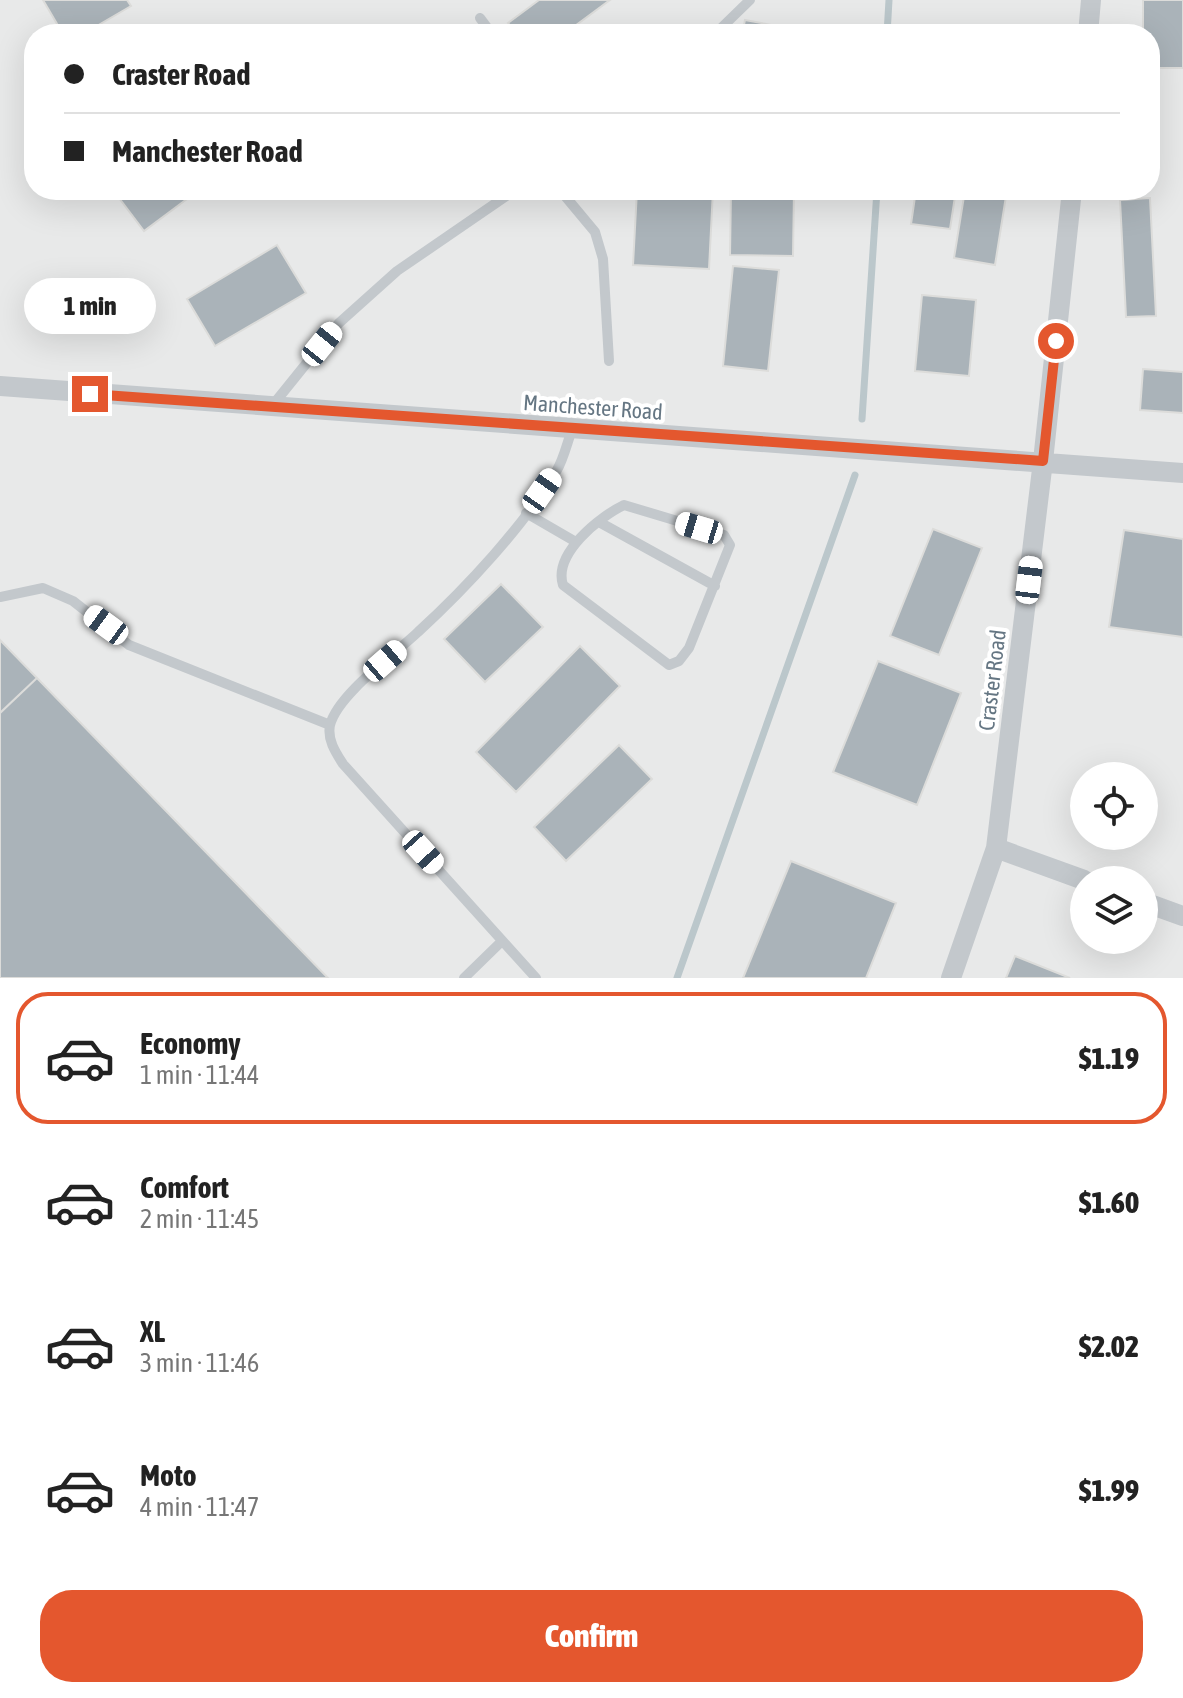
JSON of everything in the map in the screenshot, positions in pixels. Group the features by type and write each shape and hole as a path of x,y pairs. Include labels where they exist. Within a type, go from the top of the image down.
{"street":[{"path":"1089,24 1091,0"},
{"name":"Craster Road","path":"951,978 996,848 1071,200"},
{"name":"Manchester Road","path":"0,386 1183,473"},
{"path":"996,848 1070,875"},
{"path":"1158,907 1183,916"}],"lane":[{"path":"725,24 750,0"},
{"path":"480,18 484,24"},
{"path":"271,408 339,323 397,271 500,200"},
{"path":"568,200 595,232 603,259 609,361"},
{"path":"536,978 343,764 331,746 330,725 342,705 368,676 419,631 513,533 557,469 572,430"},
{"path":"624,505 724,535 728,539 730,550 689,648 679,661 669,665 563,585 561,571 576,542 610,512 624,505"},
{"path":"526,513 576,542"},
{"path":"599,522 715,586"},
{"path":"0,597 43,588 73,601 129,645 330,725"},
{"path":"464,978 502,941"}],"shaded area":[{"path":"0,0 1183,0 1183,978 0,978"}],"building":[{"path":"43,0 127,0 131,6 100,24 57,24"},
{"path":"539,0 610,0 578,24 508,23"},
{"path":"1143,0 1183,0 1183,68 1160,68 1160,24 1143,24"},
{"path":"745,20 766,24 744,24"},
{"path":"121,200 186,200 144,231"},
{"path":"636,200 712,200 709,269 633,265"},
{"path":"731,200 794,200 793,256 730,255"},
{"path":"915,200 954,200 950,229 911,224"},
{"path":"963,200 1005,200 995,265 954,258"},
{"path":"1120,200 1150,200 1156,316 1126,317"},
{"path":"277,245 306,293 215,346 187,299"},
{"path":"733,266 779,270 768,371 723,366"},
{"path":"922,295 976,300 969,376 915,371"},
{"path":"1143,369 1183,372 1183,413 1140,410"},
{"path":"933,529 982,548 939,655 890,636"},
{"path":"1124,530 1183,539 1183,637 1109,627"},
{"path":"501,584 543,627 485,682 444,639"},
{"path":"0,640 37,678 0,713"},
{"path":"580,646 620,686 516,792 476,752"},
{"path":"878,661 961,693 917,805 833,772"},
{"path":"37,678 328,978 0,978 0,713"},
{"path":"619,745 652,779 566,861 534,827"},
{"path":"791,861 896,903 866,978 743,978"},
{"path":"1015,956 1070,978 1006,978"}],"waterway":[{"path":"888,24 889,0"},
{"path":"862,419 876,200"},
{"path":"677,978 855,475"}],"route":[{"path":"90,394 1043,461 1056,341"}]}
